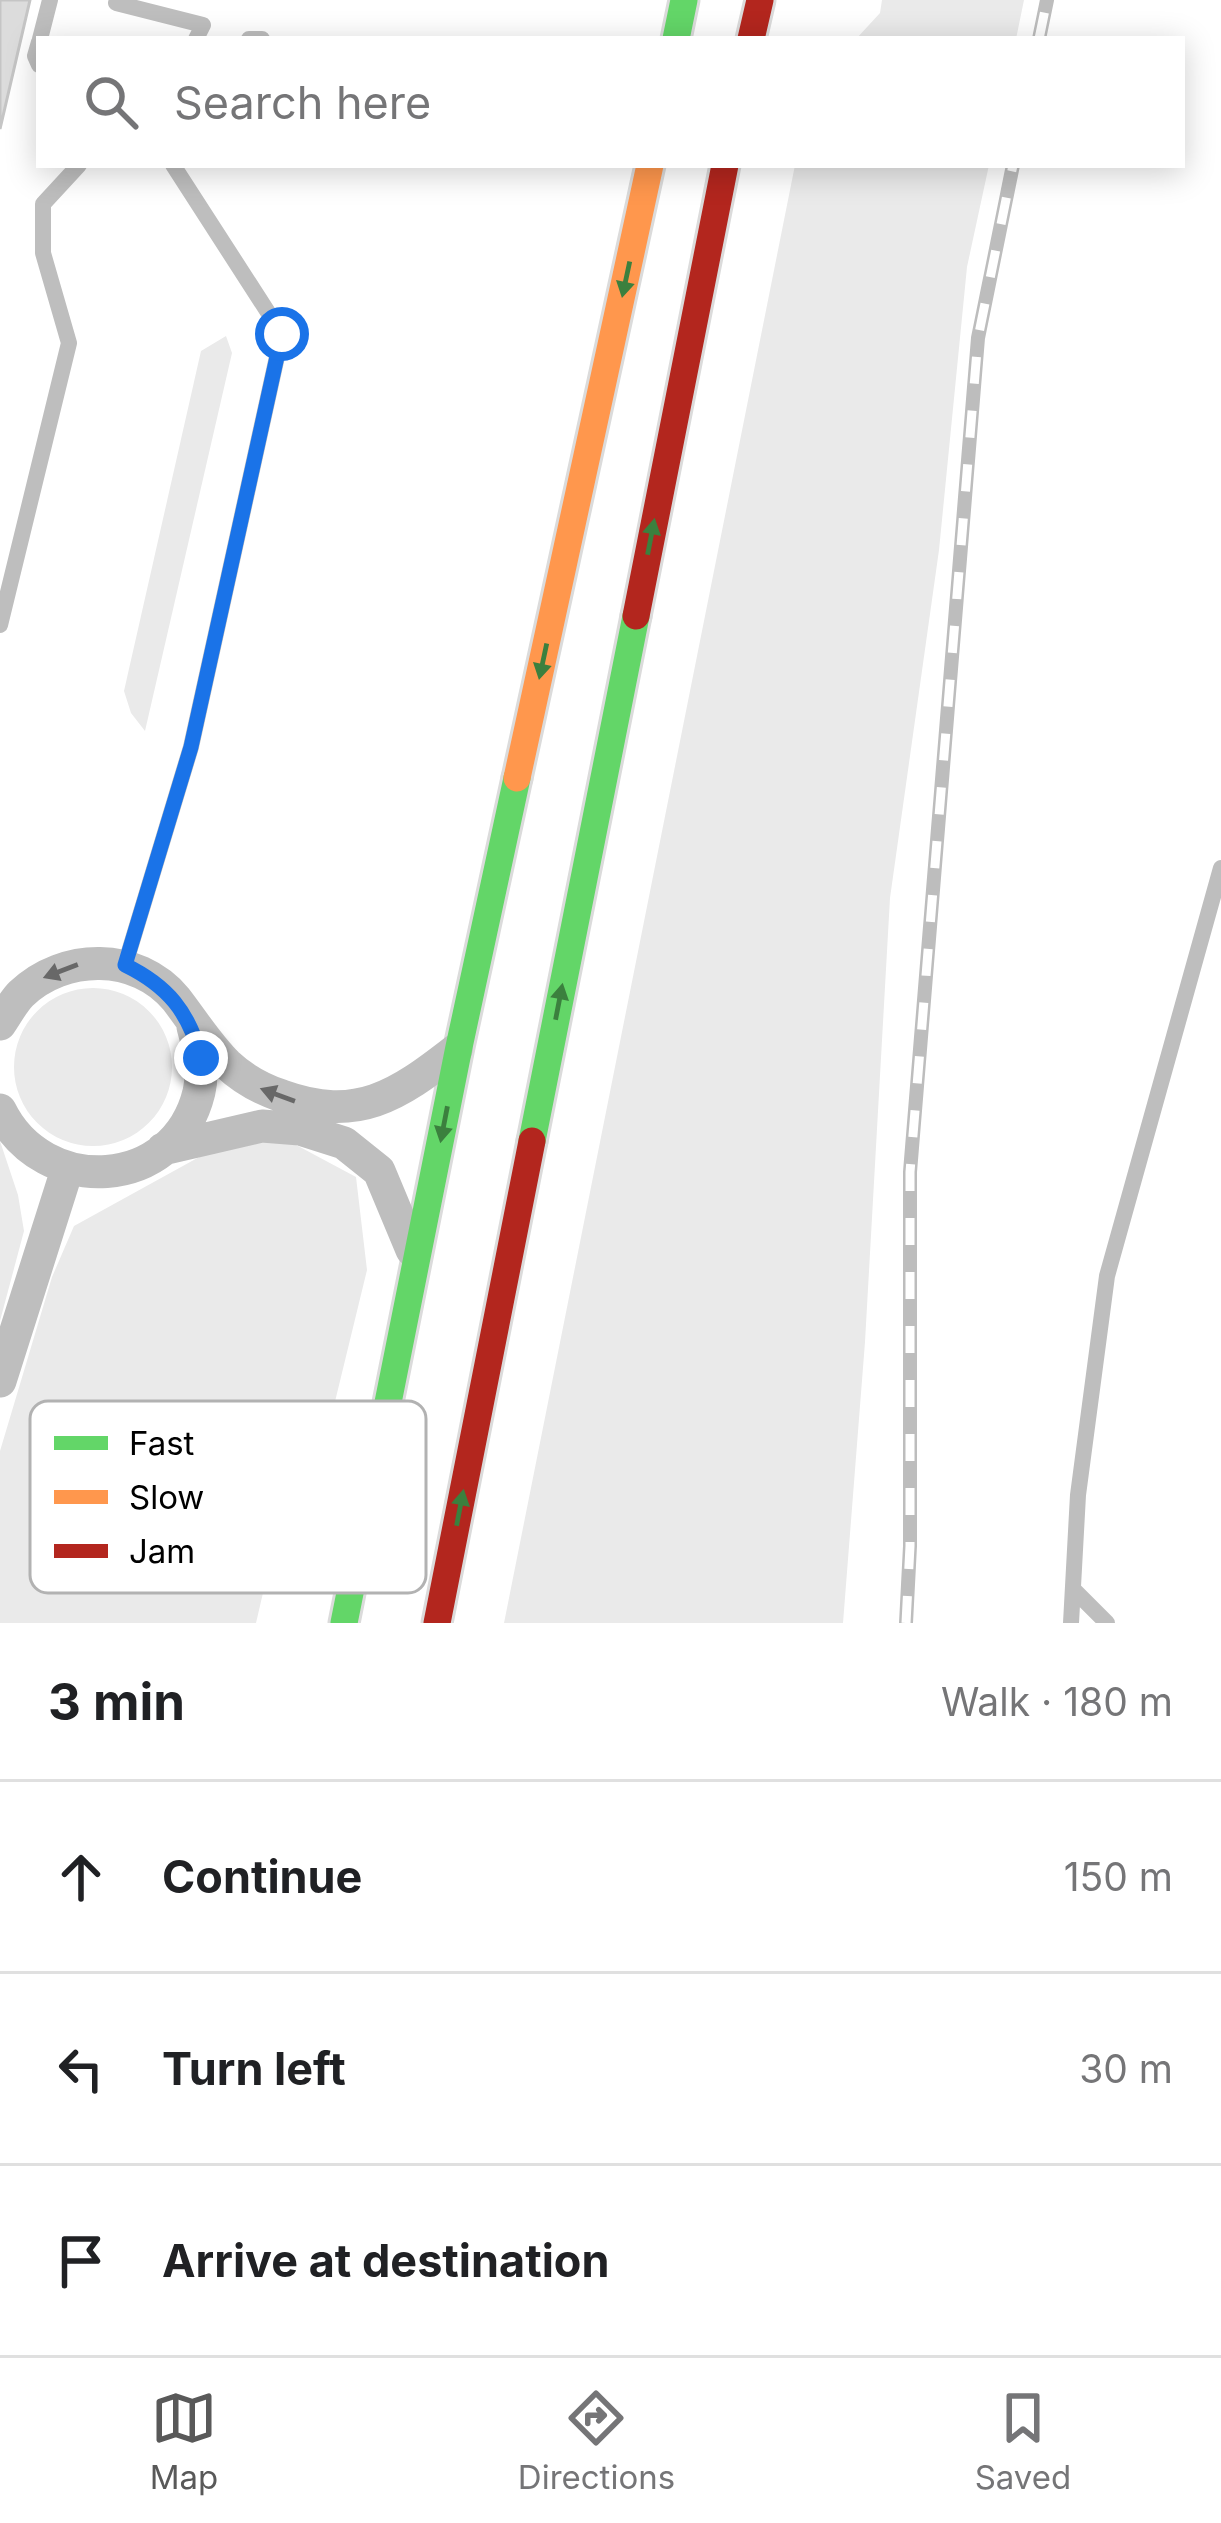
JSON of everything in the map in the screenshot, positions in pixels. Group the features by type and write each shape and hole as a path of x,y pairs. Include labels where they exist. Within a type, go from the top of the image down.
{"highway":[{"path":"677,36 684,0"},
{"path":"753,36 760,0"},
{"path":"388,1401 649,168"},
{"path":"437,1623 724,168"},
{"path":"344,1623 350,1593"}],"street":[{"path":"0,1024 18,996 47,974 81,963 125,965 149,976 175,998 230,1067 259,1088 315,1108 368,1105 460,1047"},
{"path":"164,1149 186,1124 199,1092 201,1058 193,1026"},
{"path":"0,1110 9,1128 34,1154 67,1170 100,1174 134,1166 164,1149 262,1126 300,1129 344,1143 379,1171 416,1260"},
{"path":"0,1381 67,1170"}],"lane":[{"path":"40,36 50,0"},
{"path":"116,3 203,25 198,36"},
{"path":"0,625 69,343 43,253 43,204 77,168"},
{"path":"125,965 191,747 282,334 182,168"},
{"path":"1071,1623 1078,1495 1107,1276 1221,868"},
{"path":"1074,1590 1107,1623"}],"shaded area":[{"path":"882,0 1024,0 1017,36 859,36 880,13"},
{"path":"794,168 988,168 967,267 939,550 890,898 865,1342 843,1623 504,1623"},
{"path":"226,336 232,353 145,731 131,713 124,691 201,351"},
{"path":"93,988 123,994 149,1011 166,1037 172,1067 166,1097 149,1123 123,1140 93,1146 63,1140 37,1123 20,1097 14,1067 20,1037 37,1011 63,994"},
{"path":"285,1139 356,1177 367,1270 335,1401 30,1401 30,1593 263,1593 256,1623 0,1623 0,1451 52,1277 74,1226 201,1156 257,1140"},
{"path":"0,1141 24,1231 0,1321"}],"building":[{"path":"0,0 30,0 0,129"}],"railway":[{"path":"1040,36 1047,0"},
{"path":"906,1623 910,1172 978,338 1012,168"}],"traffic: fast":[{"path":"677,36 684,0"},
{"path":"532,1141 636,616"},
{"path":"388,1401 517,778"},
{"path":"344,1623 350,1593"}],"traffic: slow":[{"path":"517,778 649,168"}],"traffic: jam":[{"path":"752,36 760,0"},
{"path":"636,616 724,168"},
{"path":"437,1623 532,1141"}],"route":[{"path":"201,1058 193,1026 175,998 149,976 125,965 191,747 282,334"}]}
